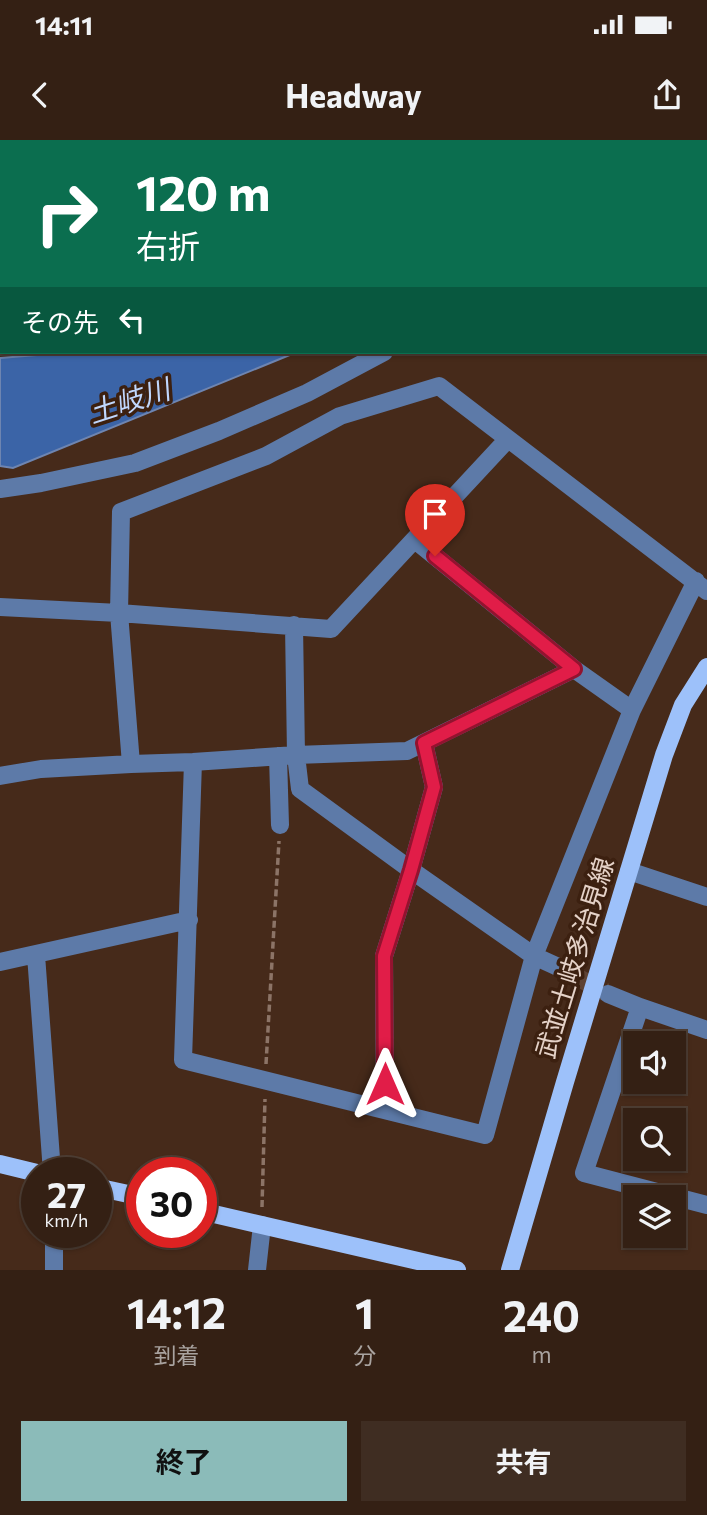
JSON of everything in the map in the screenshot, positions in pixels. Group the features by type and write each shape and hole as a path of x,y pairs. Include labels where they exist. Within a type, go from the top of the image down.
{"main road":[{"name":"武並土岐多治見線","path":"510,1270 664,755 683,705 705,672"},
{"path":"0,1164 21,1169"},
{"path":"217,1215 457,1270"}],"street":[{"path":"0,489 135,463 307,393 380,354"},
{"path":"131,764 119,613 121,512 266,456 340,416 439,386 701,586 632,710 534,956 485,1135 183,1060 193,762"},
{"path":"0,607 331,629 508,439"},
{"path":"415,540 574,669 632,710"},
{"path":"280,825 287,756 294,625"},
{"path":"0,776 41,769 407,751 574,669"},
{"path":"385,1110 384,956 434,787 424,743"},
{"path":"287,756 300,789 534,956 556,966"},
{"path":"629,871 707,897"},
{"path":"0,962 189,920"},
{"path":"36,955 51,1157"},
{"path":"608,993 707,1030"},
{"path":"640,1007 584,1173 707,1205"},
{"path":"257,1270 262,1225"},
{"path":"54,1248 54,1270"}],"path":[{"path":"262,1225 265,1081 280,825"}],"water":[{"name":"土岐川","path":"49,354 292,354 13,468 0,466 0,358"}],"tunnel":[{"path":"556,966 605,992"}],"route":[{"path":"385,1084 384,956 434,787 424,743 574,669 435,556"}]}
